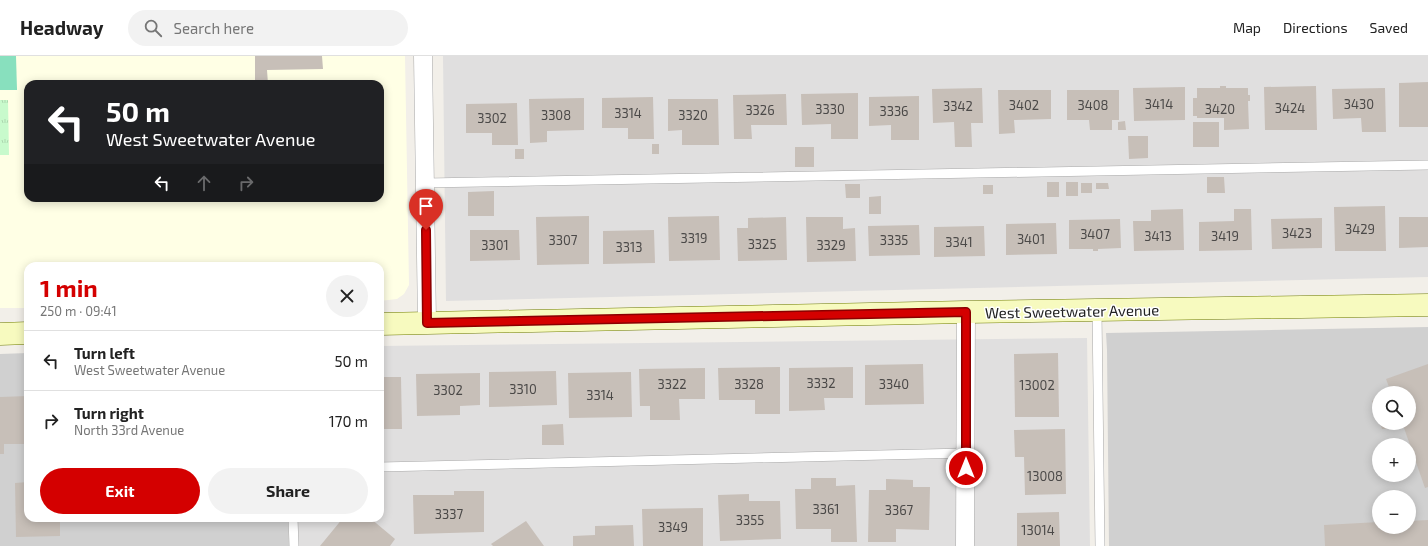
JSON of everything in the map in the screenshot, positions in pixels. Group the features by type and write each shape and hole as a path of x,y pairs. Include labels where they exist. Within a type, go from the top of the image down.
{"street":[{"path":"423,56 427,323"},
{"name":"West Sweetwater Avenue","path":"384,324 966,312 1428,305"},
{"path":"965,546 966,312"},
{"path":"0,334 24,333"}],"lane":[{"path":"425,183 1428,166"},
{"path":"1097,311 1100,546"},
{"path":"384,467 966,453"},
{"path":"293,522 294,546"}],"shaded area":[{"path":"0,56 405,56 409,285 404,294 397,299 384,301 384,262 24,262 24,308 0,308"},
{"path":"443,56 1428,56 1428,277 446,301"},
{"path":"1428,327 1428,546 1109,546 1106,333"},
{"path":"1087,338 1090,546 289,546 288,522 384,522 384,346"},
{"path":"24,353 24,522 288,522 289,546 0,546 0,354"}],"green space":[{"path":"0,56 16,56 17,90 0,90"},
{"path":"0,100 8,100 9,155 0,155"}],"building":[{"path":"255,56 322,56 323,69 267,70 268,80 255,80"},
{"path":"1428,82 1428,127 1399,127 1399,83"},
{"path":"1220,86 1226,86 1226,88 1248,88 1248,95 1250,95 1250,101 1248,101 1249,129 1224,130 1224,118 1197,118 1197,116 1193,116 1193,98 1197,98 1197,88 1220,88"},
{"path":"1316,86 1317,130 1265,130 1264,87"},
{"path":"1185,87 1185,120 1134,121 1133,88"},
{"path":"982,88 983,123 971,123 972,147 955,147 954,122 933,123 932,89"},
{"path":"1385,88 1386,132 1362,132 1361,118 1333,119 1332,89"},
{"path":"998,90 1051,90 1051,119 1014,120 1015,133 999,134"},
{"path":"1067,90 1119,90 1119,120 1112,120 1112,130 1090,130 1089,120 1067,120"},
{"path":"858,93 858,139 831,139 831,124 802,125 801,94"},
{"path":"786,94 787,125 751,125 752,139 734,139 733,95"},
{"path":"919,96 919,140 891,140 891,125 869,126 869,97"},
{"path":"653,97 654,139 628,139 628,128 602,128 602,98"},
{"path":"584,98 584,130 547,131 547,142 530,143 529,99"},
{"path":"668,99 718,99 719,145 682,145 682,130 668,131"},
{"path":"517,103 518,145 492,145 492,133 466,133 466,104"},
{"path":"1125,121 1126,130 1118,130 1118,122"},
{"path":"1193,122 1219,122 1219,147 1193,147"},
{"path":"1128,136 1148,136 1148,158 1129,159"},
{"path":"652,144 659,144 659,154 652,154"},
{"path":"795,147 814,147 814,167 795,167"},
{"path":"515,149 524,149 524,159 515,159"},
{"path":"1207,177 1224,177 1225,193 1207,193"},
{"path":"1047,182 1059,182 1059,197 1047,197"},
{"path":"1066,182 1078,182 1078,196 1066,196"},
{"path":"1081,183 1092,183 1092,193 1081,193"},
{"path":"1096,183 1108,183 1109,189 1096,189"},
{"path":"845,184 860,184 860,198 846,198"},
{"path":"983,185 993,185 993,194 983,194"},
{"path":"494,191 494,216 468,216 468,192"},
{"path":"881,196 881,214 869,214 869,197"},
{"path":"1385,206 1386,251 1335,251 1334,207"},
{"path":"1183,209 1184,250 1134,251 1133,221 1151,221 1151,210"},
{"path":"1234,209 1251,209 1252,250 1199,251 1199,222 1234,221"},
{"path":"589,216 589,264 537,265 536,217"},
{"path":"719,216 720,260 669,261 668,217"},
{"path":"786,217 787,260 738,261 737,228 748,228 748,218"},
{"path":"806,217 843,217 843,229 855,228 856,261 807,262"},
{"path":"1399,217 1428,217 1428,247 1399,248"},
{"path":"1322,218 1322,248 1272,249 1271,219"},
{"path":"1120,219 1121,248 1098,249 1098,251 1093,251 1093,249 1069,249 1069,220"},
{"path":"1056,223 1057,254 1006,255 1006,224"},
{"path":"919,225 920,255 869,256 868,226"},
{"path":"984,226 985,256 934,257 934,227"},
{"path":"470,230 519,230 520,260 470,261"},
{"path":"654,230 655,263 603,264 603,231"},
{"path":"1058,353 1059,417 1015,417 1014,354"},
{"path":"923,364 924,404 865,405 865,365"},
{"path":"1428,364 1428,487 1425,488 1416,462 1416,438 1408,438 1405,430 1416,430 1416,386 1389,386 1386,379"},
{"path":"780,367 780,414 755,414 755,400 719,400 718,368"},
{"path":"853,367 853,398 824,398 825,410 789,411 789,368"},
{"path":"705,368 705,399 679,399 680,420 650,420 650,406 640,406 639,369"},
{"path":"556,371 557,405 489,407 489,372"},
{"path":"631,372 632,417 569,418 568,373"},
{"path":"480,373 480,405 460,406 460,415 417,416 416,374"},
{"path":"384,377 401,377 402,429 384,429"},
{"path":"24,396 24,444 4,444 4,454 0,454 0,397"},
{"path":"563,424 564,445 542,445 542,425"},
{"path":"1065,429 1066,494 1025,495 1024,457 1015,457 1014,430"},
{"path":"811,478 836,478 836,486 855,485 857,542 831,542 831,529 796,529 795,489 811,489"},
{"path":"886,479 913,480 913,487 930,487 929,530 896,529 896,542 868,542 869,490 886,490"},
{"path":"24,482 24,522 60,522 60,536 16,537 15,483"},
{"path":"454,491 484,491 484,532 414,534 413,495 454,495"},
{"path":"749,494 749,501 780,501 781,539 720,541 718,495"},
{"path":"703,508 703,546 643,546 642,509"},
{"path":"1059,512 1060,546 1017,546 1017,513"},
{"path":"1428,520 1428,546 1325,546 1324,525 1372,522 1372,534 1416,534 1416,521"},
{"path":"526,521 544,546 493,546 491,544"},
{"path":"340,522 375,522 395,539 390,546 320,546"},
{"path":"633,525 634,546 573,546 573,536 595,535 595,526"}],"route":[{"path":"426,230 427,323 966,312 966,468"}]}
